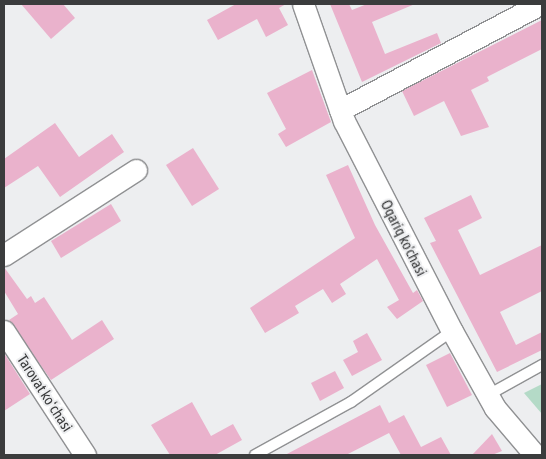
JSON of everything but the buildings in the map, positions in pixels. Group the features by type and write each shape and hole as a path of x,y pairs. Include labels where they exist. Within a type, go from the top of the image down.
{"street":[{"name":"Oqariq ko'chasi","path":"302,4 340,110 452,332 490,394 495,408 535,455"},
{"path":"340,110 540,4"},
{"path":"4,255 136,170"},
{"name":"Tarovat koʻchasi","path":"4,331 85,455"}],"lane":[{"path":"255,455 269,452 352,402 452,332"},
{"path":"490,394 542,365"}],"green space":[{"path":"542,384 542,414 524,393"}]}
